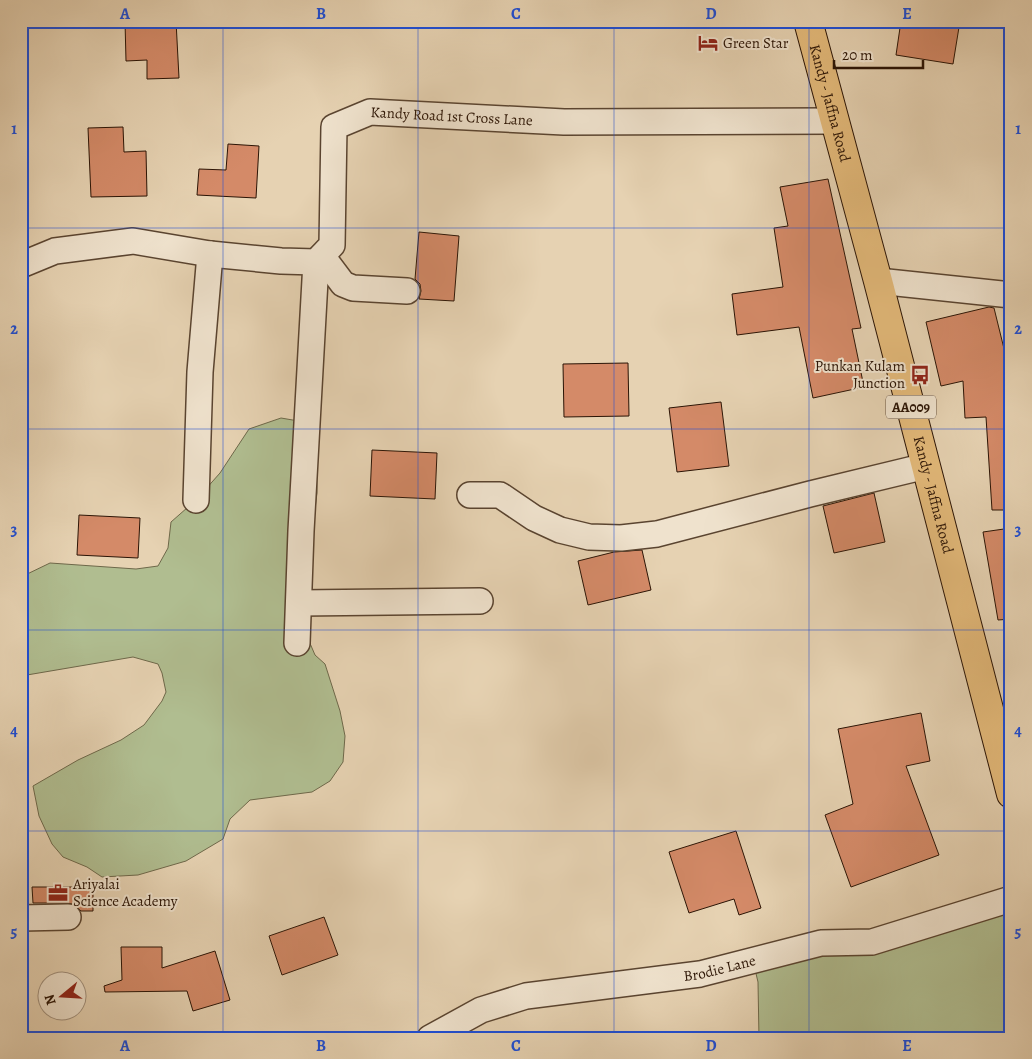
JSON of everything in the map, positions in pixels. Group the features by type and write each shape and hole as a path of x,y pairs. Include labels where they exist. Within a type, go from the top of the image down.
{"highway":[{"name":"Kandy - Jaffna Road","path":"808,21 1011,794"}],"street":[{"name":"Kandy Road 1st Cross Lane","path":"319,259 332,245 334,127 370,112 564,122 834,121"},
{"path":"21,265 55,251 133,241 210,254 281,261 319,259 343,284 353,288 408,291"},
{"path":"196,500 200,372 210,254"},
{"path":"297,643 301,530 319,259"},
{"path":"878,282 1011,295"},
{"path":"470,495 500,494 534,518 560,530 590,537 621,538 657,534 926,466"},
{"path":"299,603 480,601"},
{"name":"Brodie Lane","path":"430,1038 481,1010 526,996 700,974 821,943 872,942 1011,898"},
{"path":"21,918 68,917"}],"green space":[{"path":"281,418 316,424 317,493 303,604 309,641 315,655 325,664 340,711 345,736 343,762 330,781 312,792 250,800 230,819 223,839 186,861 138,875 102,877 87,867 63,857 52,844 39,816 33,786 78,760 121,740 144,725 162,701 166,692 162,673 158,664 133,657 21,676 21,577 50,563 136,569 158,566 168,548 171,522 196,500 220,473 249,429"},
{"path":"1011,899 1011,1038 759,1038 758,982 753,961"}],"building":[{"path":"125,21 176,21 179,78 147,79 147,60 126,61"},
{"path":"901,21 960,21 953,64 896,55"},
{"path":"123,127 124,152 146,151 147,196 91,197 88,128"},
{"path":"228,144 259,146 256,198 197,195 199,169 226,170"},
{"path":"828,179 861,328 852,329 864,387 813,398 799,327 737,335 732,294 783,287 774,228 788,226 780,187"},
{"path":"419,232 459,236 454,301 419,299 420,284 415,279"},
{"path":"989,307 994,308 1008,365 1011,365 1011,510 992,510 986,417 965,418 963,381 941,386 926,322"},
{"path":"628,363 629,416 564,417 563,364"},
{"path":"721,402 729,466 677,472 669,408"},
{"path":"372,450 437,453 435,499 370,496"},
{"path":"874,493 885,542 834,553 823,506"},
{"path":"79,515 140,518 138,558 77,555"},
{"path":"1011,528 1011,619 998,620 983,532"},
{"path":"642,550 651,590 588,605 578,561 614,552"},
{"path":"921,713 930,761 906,766 939,855 851,887 825,815 853,804 838,729"},
{"path":"736,831 761,908 739,915 734,899 689,913 669,852"},
{"path":"32,887 93,887 93,911 81,911 75,905 68,903 33,903"},
{"path":"324,917 338,955 282,975 269,936"},
{"path":"121,947 162,947 162,968 215,951 230,1000 193,1011 187,991 105,992 104,986 122,980"}],"place":[{"name":"Green Star","path":"708,43"},
{"name":"Punkan Kulam Junction","path":"920,375"},
{"name":"Ariyalai Science Academy","path":"58,893"}]}
